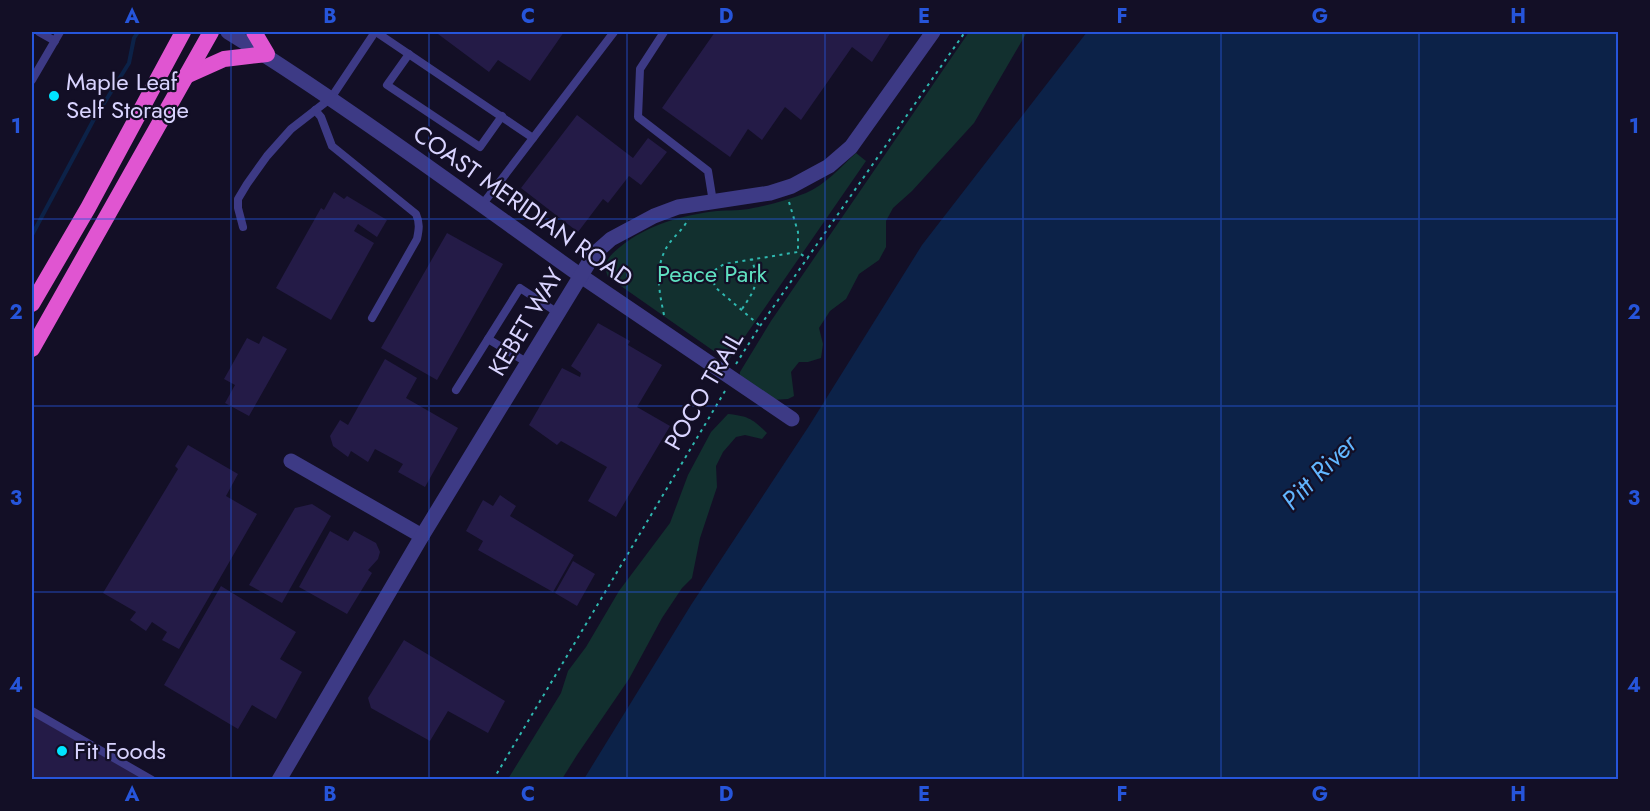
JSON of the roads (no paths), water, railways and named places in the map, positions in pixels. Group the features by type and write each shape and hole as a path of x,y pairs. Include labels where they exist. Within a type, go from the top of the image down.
{"highway":[{"path":"32,349 211,32"},
{"path":"186,76 224,59 267,54 254,32"},
{"path":"32,304 87,208 180,34"}],"street":[{"name":"COAST MERIDIAN ROAD","path":"228,32 267,54 581,276 792,419"},
{"name":"KEBET WAY","path":"279,780 422,536 594,254 611,239 654,216 678,207 770,193 809,178 829,166 851,147 933,32"},
{"path":"291,461 422,536"}],"lane":[{"path":"39,32 55,41"},
{"path":"32,80 60,32"},
{"path":"243,227 238,199 247,184 267,156 291,129 331,98 375,32 533,138"},
{"path":"482,206 614,32"},
{"path":"664,32 640,69 638,117 708,171 713,202"},
{"path":"409,54 387,85 480,147 502,117"},
{"path":"315,110 321,117 332,146 416,214 420,227 417,238 372,318"},
{"path":"456,390 520,288 558,313"},
{"path":"488,339 528,363"},
{"path":"32,711 152,780"}],"water":[{"name":"Pitt River","path":"1087,32 1618,32 1618,779 584,779 691,605 809,426 922,245"}],"waterway":[{"path":"32,235 93,121 129,63 134,38 138,32"}],"place":[{"name":"Maple Leaf Self Storage","path":"54,96"},
{"name":"Fit Foods","path":"62,751"}],"park label":[{"name":"Peace Park","path":"712,274"}]}
